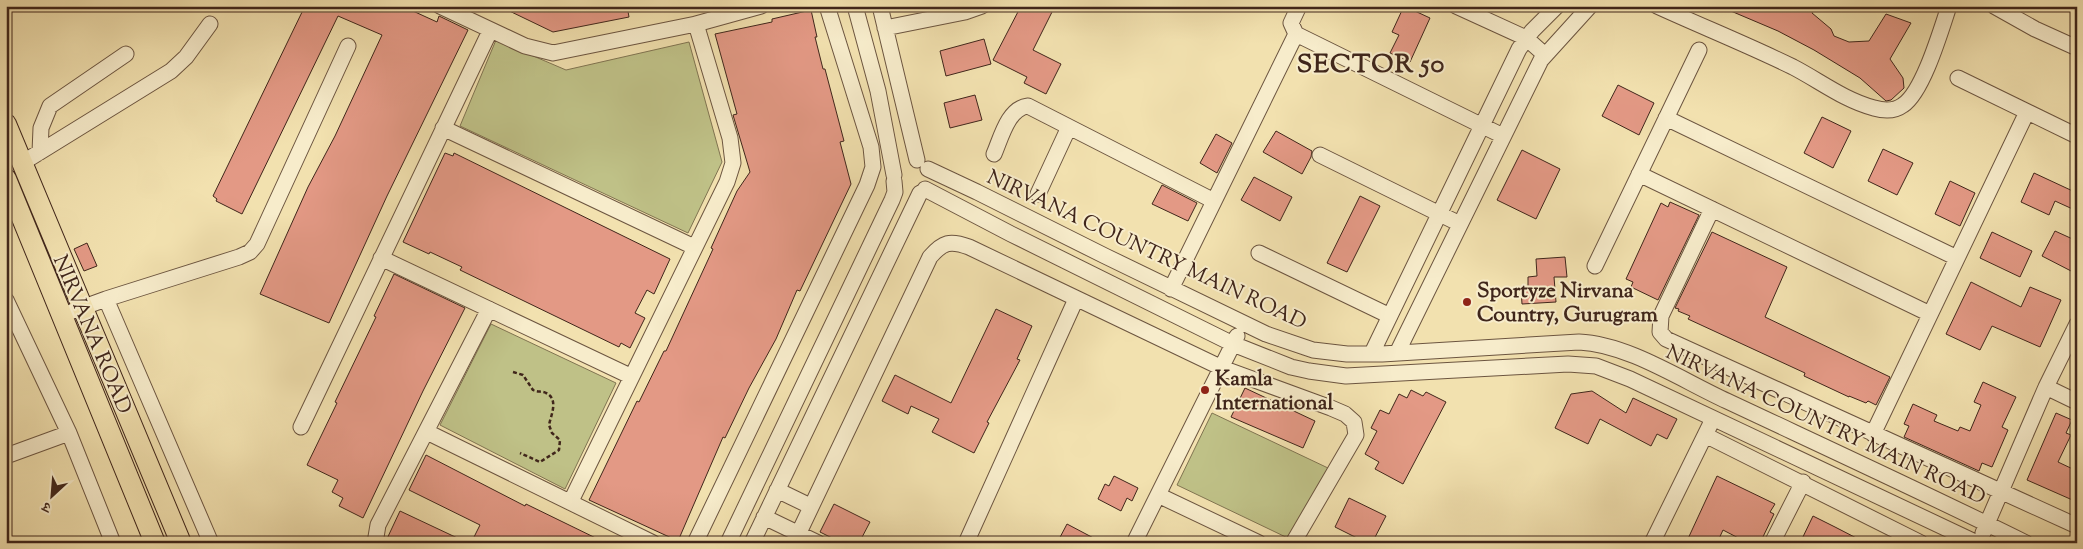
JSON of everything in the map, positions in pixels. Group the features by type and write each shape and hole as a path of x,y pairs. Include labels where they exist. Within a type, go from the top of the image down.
{"main road":[{"name":"NIRVANA ROAD","path":"6,124 181,543"},
{"name":"NIRVANA ROAD","path":"6,179 156,543"}],"street":[{"path":"440,6 526,46 553,53 696,24 761,6"},
{"path":"695,543 867,185 873,167 871,147 827,6"},
{"path":"728,543 892,200 894,192 894,178 878,91 856,6"},
{"path":"752,543 930,178 922,165 880,6"},
{"path":"885,28 965,12 982,6"},
{"path":"1299,6 1291,24 1296,34 1503,136"},
{"path":"1372,353 1519,49 1526,38 1557,6"},
{"path":"1398,353 1541,60 1590,6"},
{"path":"1657,6 1747,44 1804,73 1849,100 1887,111 1902,107 1918,89 1942,30 1949,6"},
{"path":"1994,6 2035,29 2077,48"},
{"path":"1466,8 1526,38 1545,55"},
{"path":"22,163 171,70 186,56 210,24"},
{"path":"571,501 630,376 727,182 733,163 730,138 696,24"},
{"path":"301,427 490,30"},
{"path":"1171,289 1296,34"},
{"path":"62,316 106,299 239,257 253,248 261,235 348,46"},
{"path":"1595,266 1699,50"},
{"path":"40,152 41,128 50,106 126,54"},
{"path":"1958,78 2077,136"},
{"path":"994,154 1013,112 1020,107 1028,106 1214,201"},
{"path":"1873,434 2027,112"},
{"path":"1666,118 1957,258"},
{"path":"1038,194 1069,127"},
{"path":"443,128 694,247"},
{"path":"1320,155 1460,224"},
{"path":"922,165 905,160 900,163 894,178 901,192 907,195 923,191"},
{"name":"NIRVANA COUNTRY MAIN ROAD","path":"922,165 1242,323 1278,339 1313,350 1347,354 1398,353 1589,342 1614,348 2026,543"},
{"path":"1639,174 1930,314"},
{"name":"NIRVANA COUNTRY MAIN ROAD","path":"923,191 1233,344 1291,367 1346,376 1588,364 1607,369 1713,417 1978,543"},
{"path":"1712,209 1661,316 1660,332 1666,339 2077,526"},
{"path":"796,538 930,257 940,245 956,242 1222,368 1331,408 1345,414 1354,422 1356,435 1293,543"},
{"path":"1258,253 1390,316"},
{"path":"381,258 630,376"},
{"path":"106,299 211,543"},
{"path":"966,543 1076,299"},
{"path":"6,300 69,433 113,543"},
{"path":"374,543 378,525 489,309"},
{"path":"1134,543 1222,368 1242,323"},
{"path":"1978,543 2046,387 2077,324"},
{"path":"1206,359 1217,336"},
{"path":"2046,387 2077,402"},
{"path":"1652,543 1721,399"},
{"path":"427,432 571,501 653,543"},
{"path":"6,456 69,433"},
{"path":"1705,435 1803,482 1921,543"},
{"path":"1772,543 1803,482"},
{"path":"777,490 810,506"},
{"path":"1158,495 1259,543"},
{"path":"764,517 796,538 818,543"}],"path":[{"path":"513,372 523,376 533,390 546,393 552,399 554,408 549,425 552,433 560,440 559,450 540,462 520,453"}],"green space":[{"path":"496,40 566,70 689,42 722,162 688,233 460,126"},
{"path":"491,324 616,383 565,489 440,425"},
{"path":"1212,413 1328,468 1292,540 1177,485"}],"building":[{"path":"309,6 402,6 437,22 439,16 468,30 387,196 329,323 260,294 308,187 335,136 382,35 338,16 242,214 216,201 217,199 213,196 304,8 308,10"},
{"path":"499,6 627,6 629,17 553,32"},
{"path":"1021,6 1055,6 1033,50 1061,64 1046,94 1024,83 1027,77 993,60"},
{"path":"1404,6 1430,18 1410,62 1390,53 1399,35 1392,32"},
{"path":"1719,6 1815,6 1812,13 1831,29 1834,36 1849,42 1869,41 1886,14 1911,23 1890,59 1903,78 1904,88 1891,100 1886,101 1860,78 1814,50 1778,31"},
{"path":"811,10 823,69 825,69 844,141 840,142 851,184 800,291 797,290 776,339 749,388 725,438 723,437 678,541 589,500 637,401 639,402 664,351 666,351 713,249 711,248 737,191 750,172 733,115 737,114 715,34 772,22 772,19"},
{"path":"984,39 991,64 946,76 940,51"},
{"path":"1618,85 1654,103 1639,135 1602,116"},
{"path":"975,95 982,120 950,128 944,103"},
{"path":"1822,117 1851,131 1833,168 1804,153"},
{"path":"1276,131 1312,151 1302,174 1263,152"},
{"path":"1216,134 1232,143 1217,173 1200,163"},
{"path":"1883,149 1913,163 1897,195 1868,181"},
{"path":"1522,150 1560,169 1536,219 1497,200"},
{"path":"445,153 453,156 454,153 670,259 654,294 647,290 635,313 645,318 630,348 621,343 619,347 460,270 462,267 403,242"},
{"path":"2034,173 2077,193 2077,211 2055,201 2049,215 2021,202"},
{"path":"1254,177 1292,197 1280,221 1241,200"},
{"path":"1950,181 1975,193 1960,226 1935,214"},
{"path":"1162,185 1197,203 1188,221 1152,204"},
{"path":"1360,196 1380,206 1347,272 1327,263"},
{"path":"1670,202 1699,215 1658,300 1631,287 1633,282 1626,279 1661,203 1668,207"},
{"path":"2055,231 2077,241 2077,264 2073,272 2042,256"},
{"path":"1712,232 1787,267 1765,317 1890,377 1876,405 1868,401 1866,403 1849,397 1804,376 1805,373 1688,319 1690,316 1675,308"},
{"path":"1992,232 2032,251 2020,277 1980,258"},
{"path":"87,243 97,266 84,271 74,249"},
{"path":"1565,257 1567,277 1554,277 1556,302 1522,304 1521,289 1528,289 1528,277 1537,276 1536,259"},
{"path":"394,274 465,308 423,391 363,518 339,506 343,498 332,492 338,480 307,465 337,403 335,402 376,317 374,316"},
{"path":"1971,282 2021,307 2030,287 2061,300 2040,347 1992,326 1980,350 1946,334"},
{"path":"996,309 1032,326 1017,359 1020,360 987,422 989,423 974,453 932,432 939,419 911,406 908,414 882,401 895,375 951,403"},
{"path":"1983,382 2016,397 2002,427 2008,430 1992,467 1982,463 1979,471 1904,437 1909,426 1904,424 1913,404 1937,415 1934,421 1958,431 1960,427 1970,431 1981,405 1974,402"},
{"path":"1245,388 1315,421 1303,448 1231,417"},
{"path":"1411,390 1423,396 1426,392 1446,402 1403,484 1375,469 1379,462 1365,454 1377,431 1371,428 1380,410 1389,414 1399,394 1407,398"},
{"path":"1592,391 1626,413 1633,398 1677,419 1667,439 1657,434 1651,446 1600,419 1588,444 1555,428 1571,394"},
{"path":"2056,413 2072,420 2066,433 2071,435 2058,462 2077,471 2077,502 2027,480"},
{"path":"426,455 525,506 526,504 606,543 471,543 480,525 409,490"},
{"path":"1114,476 1138,488 1132,501 1127,498 1121,511 1098,499 1105,484 1109,486"},
{"path":"1717,476 1775,504 1770,512 1774,514 1760,543 1748,543 1723,530 1717,543 1686,543"},
{"path":"1349,498 1386,516 1372,543 1367,543 1335,527"},
{"path":"834,504 870,522 859,543 842,543 820,532"},
{"path":"400,511 468,543 385,543"},
{"path":"1813,516 1835,527 1866,543 1800,543"},
{"path":"1067,524 1103,543 1057,543"}],"place":[{"name":"Sportyze Nirvana Country, Gurugram","path":"1467,302"},
{"name":"Kamla International","path":"1205,390"}],"district":[{"name":"SECTOR 50","path":"1371,63"}]}
